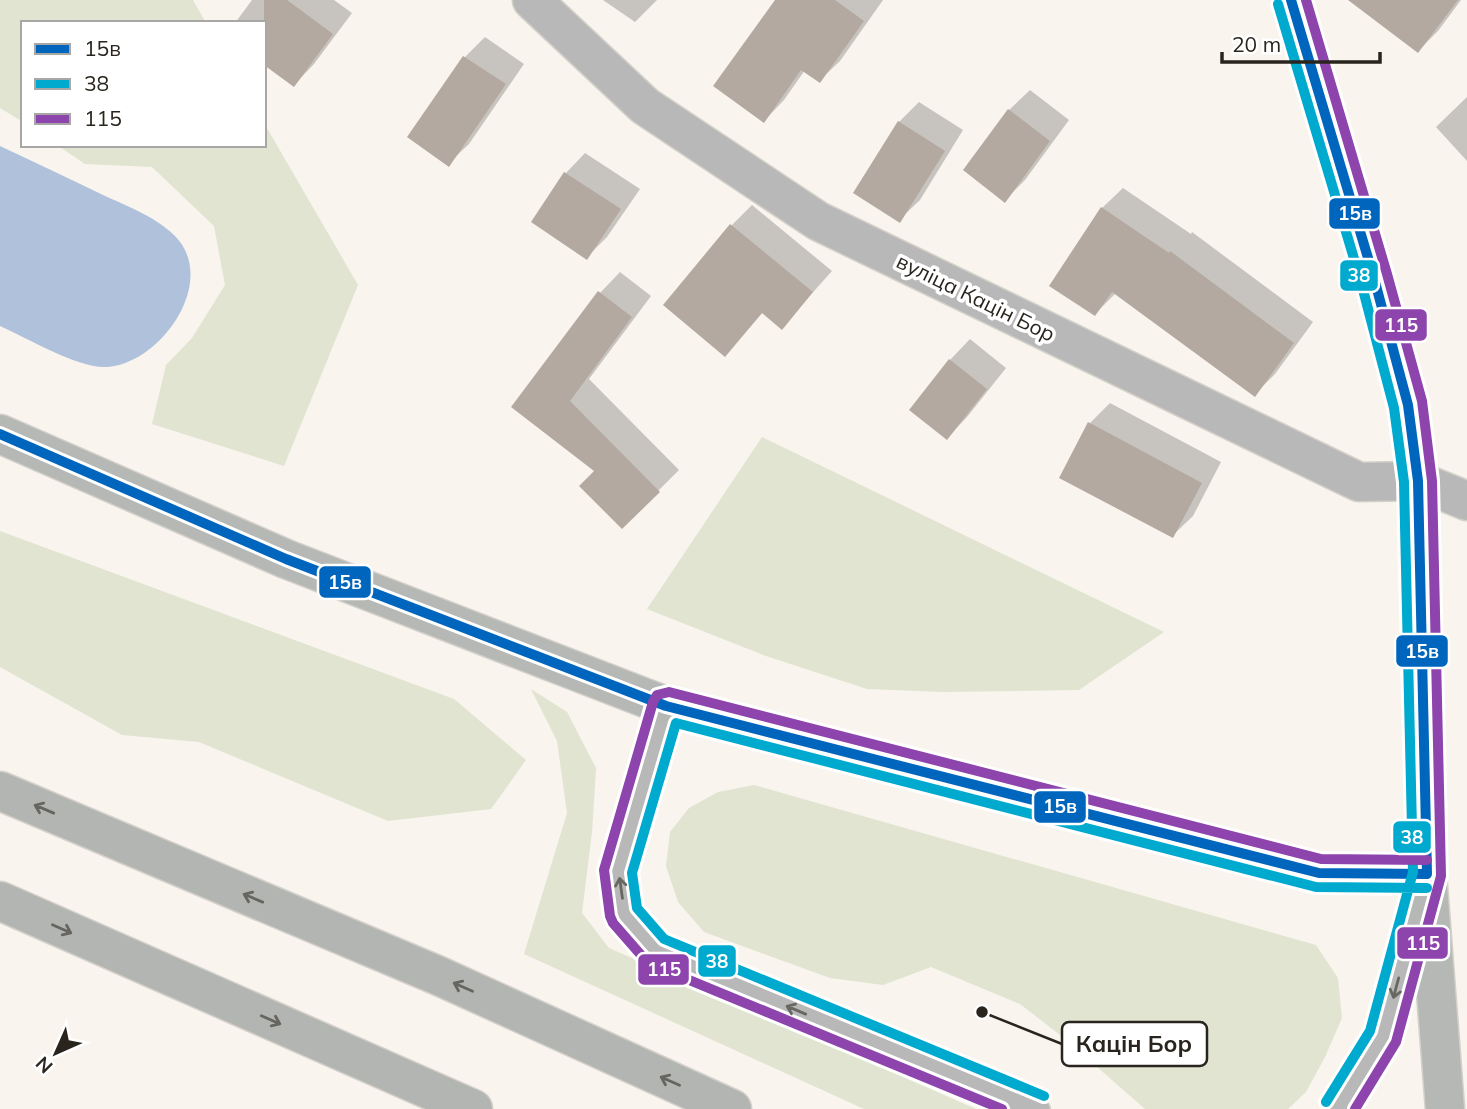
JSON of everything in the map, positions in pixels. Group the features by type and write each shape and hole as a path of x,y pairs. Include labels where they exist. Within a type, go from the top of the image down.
{"highway":[{"path":"0,791 439,976 732,1109"},
{"path":"0,901 473,1109"}],"main road":[{"path":"1291,0 1405,392 1418,481 1427,874 1445,1109"},
{"path":"0,434 286,559 666,706 1319,873 1427,874"}],"street":[{"name":"вуліца Кацін Бор","path":"532,0 645,106 818,221 1359,482 1418,481 1467,500"}],"lane":[{"path":"666,706 618,872 624,914 655,950 1039,1109"},
{"path":"1338,1109 1383,1037 1427,874"}],"green space":[{"path":"0,0 193,0 205,21 21,21 21,121 0,108"},
{"path":"266,126 358,285 284,466 152,424 166,365 192,338 225,285 214,226 152,167 85,164 60,147 266,147"},
{"path":"762,437 1164,632 1079,690 943,692 867,689 766,656 647,609"},
{"path":"0,531 454,699 526,760 491,809 388,821 199,742 122,735 0,667"},
{"path":"531,689 567,712 596,768 592,832 582,913 609,948 976,1109 864,1109 524,954 567,813 557,741"},
{"path":"754,785 1316,945 1338,978 1342,1018 1306,1092 1288,1109 1145,1109 1064,1038 1020,1004 931,967 883,985 830,978 704,932 678,902 666,866 670,832 689,808 718,792"}],"water":[{"path":"0,146 140,212 175,236 187,255 190,276 187,298 177,319 162,338 144,353 124,363 93,366 66,357 0,326"}],"building":[{"path":"264,0 287,0 333,34 294,87 266,66"},
{"path":"775,0 835,0 864,21 820,83 801,70 764,123 713,86"},
{"path":"1348,0 1458,0 1418,53"},
{"path":"463,56 506,84 449,167 407,137"},
{"path":"1008,109 1050,141 1005,203 963,170"},
{"path":"898,121 945,151 900,223 853,193"},
{"path":"564,172 621,209 587,260 531,222"},
{"path":"1101,207 1169,253 1170,251 1294,343 1255,397 1112,292 1095,316 1049,286"},
{"path":"730,224 813,292 782,330 762,313 725,357 663,305"},
{"path":"598,291 632,317 570,401 660,492 622,529 579,486 594,471 511,407"},
{"path":"949,359 987,389 947,440 909,410"},
{"path":"1088,422 1202,483 1173,538 1059,478"}],"transit line":[{"name":"15в","path":"1291,0 1374,278 1408,405 1418,481 1427,874"},
{"name":"115","path":"1306,0 1422,401 1432,481 1441,876 1396,1042 1355,1109"},
{"name":"38","path":"1278,4 1361,282 1394,408 1404,482 1413,872 1370,1031 1326,1102"},
{"name":"15в","path":"0,434 286,559 666,706 1319,873 1427,874"},
{"name":"115","path":"1002,1109 648,963 613,923 604,870 657,695 669,692 1321,859 1427,860"},
{"name":"38","path":"1044,1096 664,939 637,908 632,873 676,723 1316,887 1427,888"}],"place":[{"name":"Кацін Бор","path":"982,1012"}]}
